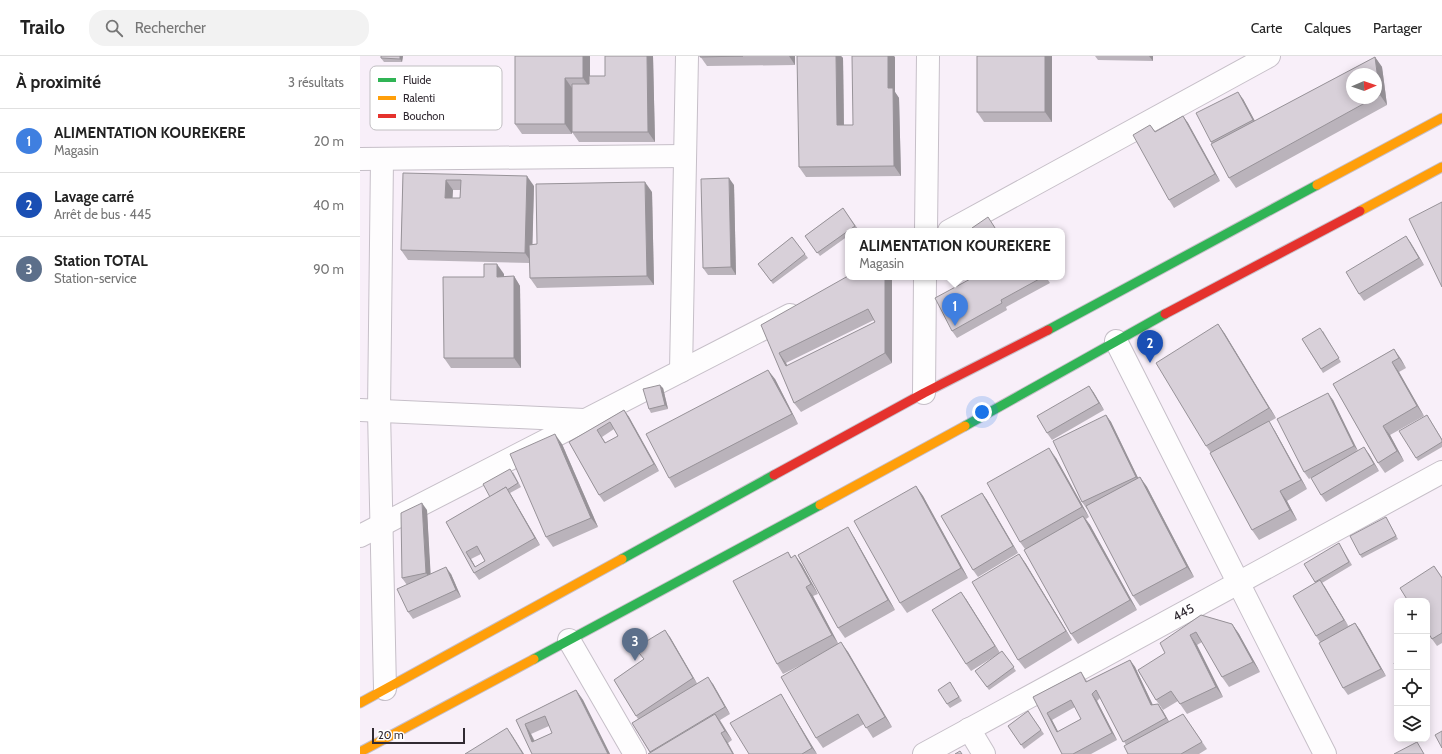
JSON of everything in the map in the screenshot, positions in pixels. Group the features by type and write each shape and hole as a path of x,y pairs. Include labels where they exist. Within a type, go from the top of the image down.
{"main road":[{"path":"360,703 924,393 1038,335 1442,118"},
{"path":"360,752 919,451 1172,310 1442,167"}],"street":[{"path":"681,371 687,56"},
{"path":"926,228 928,56"},
{"path":"954,228 1269,56"},
{"path":"360,159 685,156"},
{"path":"382,159 369,410 382,524 385,689"},
{"path":"924,393 925,280"},
{"path":"360,536 806,306"},
{"path":"1116,341 1325,754"},
{"path":"369,410 585,420"},
{"name":"445","path":"924,754 1238,582 1440,478"},
{"path":"569,640 635,754"},
{"path":"969,729 984,754"}],"building":[{"path":"381,56 400,56 400,59 381,58"},
{"path":"515,56 583,56 583,78 565,78 565,124 515,124"},
{"path":"605,56 647,56 648,132 572,132 572,84 589,84 589,76 605,76"},
{"path":"700,56 743,56 700,57"},
{"path":"797,56 836,56 837,125 853,125 852,56 888,56 888,88 893,88 894,166 799,167"},
{"path":"977,56 1045,56 1045,112 977,112"},
{"path":"1375,57 1376,68 1354,68"},
{"path":"1346,72 1346,104 1363,104 1229,178 1211,144"},
{"path":"1238,92 1253,120 1211,142 1196,113"},
{"path":"1183,116 1215,174 1169,200 1133,135 1150,125 1155,132"},
{"path":"403,173 527,176 525,253 401,250","holes":["446,180 461,180 460,198 445,198"]},
{"path":"729,178 731,267 703,268 701,179"},
{"path":"645,182 647,276 530,278 529,245 537,244 536,184"},
{"path":"1442,202 1442,287 1409,219"},
{"path":"843,208 855,226 852,228 845,228 845,233 817,253 805,236"},
{"path":"988,217 995,228 972,228"},
{"path":"1406,236 1419,258 1359,294 1346,272"},
{"path":"792,237 805,254 771,281 758,264"},
{"path":"484,264 497,264 497,277 514,276 514,358 444,358 443,277 484,277"},
{"path":"845,278 845,280 885,280 885,353 794,403 761,325","holes":["868,309 875,322 786,366 779,353"]},
{"path":"968,280 1038,280 1001,300 1002,303 952,331 935,298"},
{"path":"1218,324 1269,408 1206,446 1156,363"},
{"path":"1320,328 1339,358 1321,369 1302,339"},
{"path":"1394,349 1399,358 1392,362 1417,406 1383,426 1397,451 1378,463 1333,384"},
{"path":"768,370 792,414 669,478 646,434"},
{"path":"660,385 665,405 649,409 643,389"},
{"path":"1089,386 1099,403 1047,433 1037,416"},
{"path":"1328,393 1354,446 1304,472 1277,419"},
{"path":"624,410 654,464 599,495 569,442","holes":["610,422 618,436 605,443 597,430"]},
{"path":"1106,415 1136,477 1082,502 1053,441"},
{"path":"1427,415 1442,442 1416,458 1399,431"},
{"path":"1269,421 1301,480 1280,491 1290,510 1252,530 1210,453"},
{"path":"555,434 591,518 546,537 510,454"},
{"path":"1364,447 1374,464 1321,495 1311,478"},
{"path":"1049,448 1082,507 1020,542 987,483"},
{"path":"510,469 518,483 507,490 506,487 490,497 483,484"},
{"path":"1140,477 1187,567 1133,596 1086,506"},
{"path":"916,486 961,568 900,603 854,521"},
{"path":"506,487 535,538 474,573 446,522","holes":["477,546 485,561 475,567 466,552"]},
{"path":"982,493 1013,546 973,570 941,516"},
{"path":"422,503 426,573 402,578 401,513"},
{"path":"1083,516 1130,600 1071,634 1024,550"},
{"path":"1386,517 1396,536 1360,555 1350,536"},
{"path":"848,527 888,600 838,628 798,555"},
{"path":"1339,543 1349,562 1315,582 1304,564"},
{"path":"788,552 791,558 795,555 811,584 806,587 832,635 777,664 733,581"},
{"path":"1019,554 1066,631 1018,660 972,582"},
{"path":"1434,566 1442,578 1442,633 1432,639 1430,636 1430,598 1406,598 1400,588"},
{"path":"446,567 456,590 408,612 397,589"},
{"path":"1320,580 1344,620 1316,636 1293,596"},
{"path":"961,592 995,646 966,664 932,610"},
{"path":"1201,615 1232,624 1253,662 1222,677 1196,632 1190,635 1216,687 1180,704 1171,691 1156,700 1138,670 1165,653 1160,643"},
{"path":"1355,623 1381,669 1343,688 1319,643"},
{"path":"665,630 693,678 636,716 614,680 644,659 635,648"},
{"path":"841,642 885,717 866,728 858,714 816,738 781,677"},
{"path":"1002,651 1014,667 987,687 975,671"},
{"path":"1130,660 1151,705 1158,704 1166,718 1123,742 1096,690 1092,694 1112,733 1073,754 1062,754 1033,697 1081,672 1086,682","holes":["1071,700 1081,719 1057,732 1047,713"]},
{"path":"708,677 725,707 650,752 632,723"},
{"path":"950,682 959,697 947,704 938,690"},
{"path":"576,690 608,754 532,754 516,720","holes":["545,716 552,733 532,742 525,724"]},
{"path":"781,694 812,748 802,754 749,754 730,723"},
{"path":"1028,711 1041,730 1021,745 1008,726"},
{"path":"715,714 725,731 721,733 733,754 648,754"},
{"path":"1183,714 1202,742 1181,754 1128,754 1124,746"},
{"path":"507,728 523,754 465,754"},
{"path":"1442,731 1442,748 1435,735"},
{"path":"1417,742 1424,754 1394,754"},
{"path":"960,751 962,754 955,754"}],"traffic: fast":[{"path":"1048,330 1317,185"},
{"path":"965,426 1165,314"},
{"path":"622,559 774,475"},
{"path":"534,659 820,505"}],"traffic: slow":[{"path":"1317,185 1442,118"},
{"path":"1360,211 1442,167"},
{"path":"820,505 965,426"},
{"path":"360,703 622,559"},
{"path":"360,752 534,659"}],"traffic: jam":[{"path":"1165,314 1360,211"},
{"path":"774,475 924,393 1048,330"}],"place":[{"name":"ALIMENTATION KOUREKERE","path":"955,326"},
{"name":"Lavage carré","path":"1150,363"},
{"name":"Station TOTAL","path":"635,661"}]}
